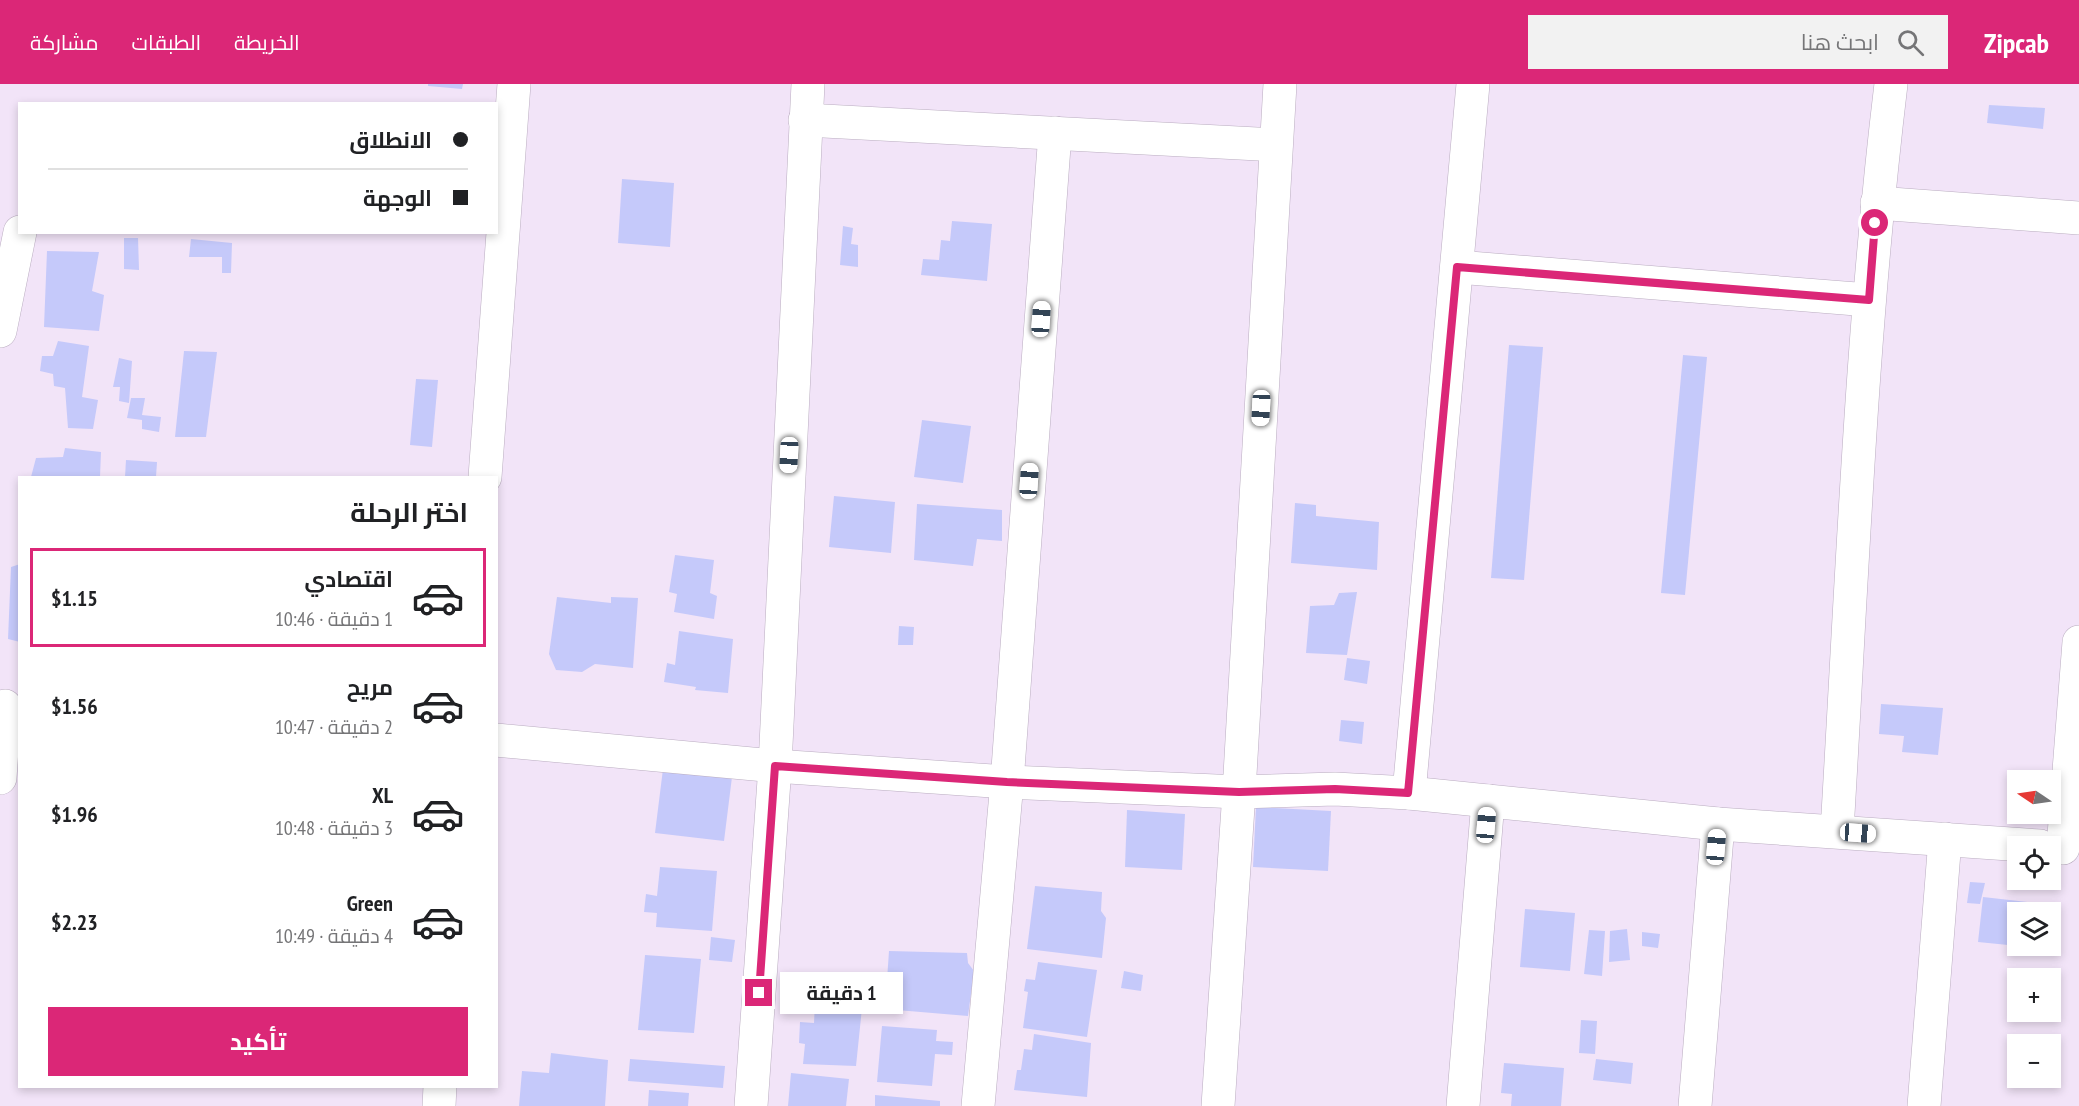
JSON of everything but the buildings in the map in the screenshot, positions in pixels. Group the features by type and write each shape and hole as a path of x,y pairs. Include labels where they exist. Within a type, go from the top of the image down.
{"street":[{"path":"485,476 503,142 514,84"},
{"path":"751,1106 775,766 808,84"},
{"path":"1218,1106 1239,792 1280,84"},
{"path":"1408,793 1473,84"},
{"path":"1837,831 1869,300 1891,84"},
{"path":"805,120 1276,145"},
{"path":"978,1106 1007,782 1055,134"},
{"path":"1877,204 2079,218"},
{"path":"0,331 21,234"},
{"path":"1457,267 1869,300"},
{"path":"2059,836 2079,642"},
{"path":"0,778 8,706"},
{"path":"498,740 775,766 1007,782 1239,792 1335,789 1408,793 1718,824 2007,843"},
{"path":"1463,1106 1488,801"},
{"path":"1695,1106 1718,824"},
{"path":"1924,1106 1945,839"},
{"path":"439,1106 440,1088"}],"route":[{"path":"759,993 775,766 1007,782 1239,792 1335,789 1408,793 1457,267 1869,300 1875,223"}]}
